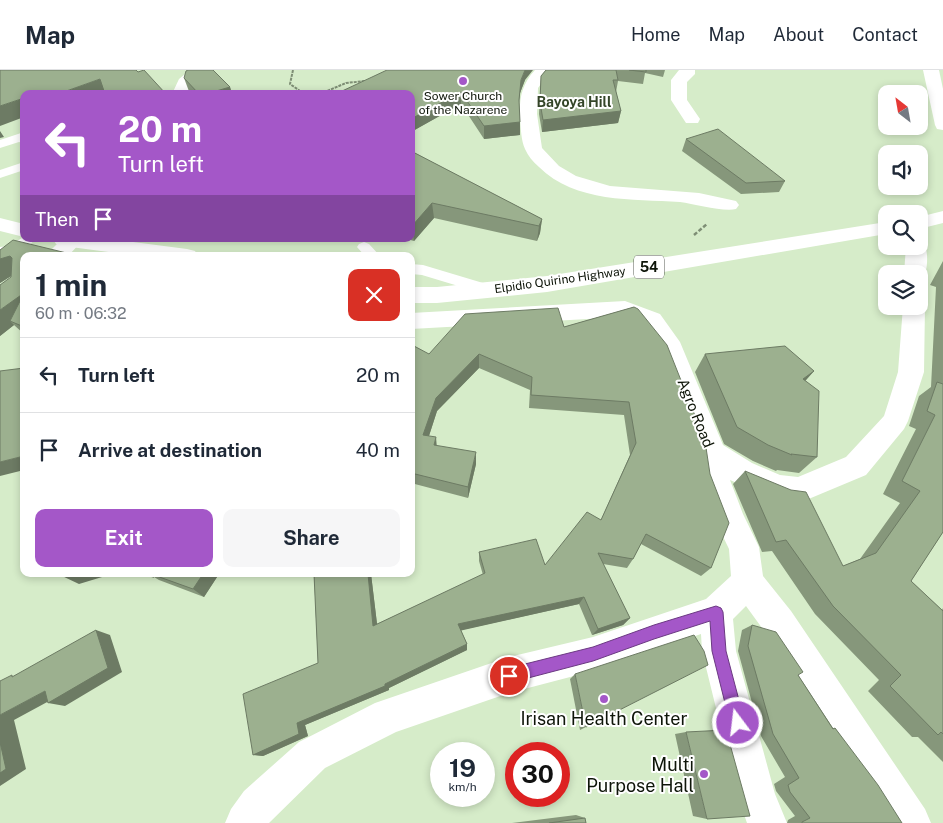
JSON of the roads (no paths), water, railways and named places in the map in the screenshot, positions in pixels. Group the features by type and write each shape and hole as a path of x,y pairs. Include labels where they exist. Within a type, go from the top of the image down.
{"main road":[{"path":"180,90 181,86 190,76 201,70"},
{"path":"543,70 530,85 528,100 531,140 536,155 564,179 594,188 639,195 697,198 729,205"},
{"path":"687,70 687,74 679,80 679,100 692,119"},
{"path":"931,70 943,125"},
{"path":"928,221 943,217"},
{"path":"0,224 20,230"},
{"name":"Elpidio Quirino Highway","path":"415,295 437,295 547,284 878,229"},
{"path":"59,252 67,242"},
{"path":"91,242 159,252"},
{"name":"Agro Road","path":"415,321 625,309 652,320 668,342 712,453 742,472 778,488 799,490 856,466 895,421 911,372 914,315"},
{"path":"712,453 717,484 730,520 744,547 748,582 779,623 911,823"},
{"path":"245,823 258,805 312,755 388,716 509,676 593,654 716,612 748,582"},
{"path":"716,612 719,651 756,794 767,823"}],"lane":[{"path":"0,144 20,137"},
{"path":"0,174 20,167"},
{"path":"0,252 12,250 25,242"},
{"path":"415,269 423,270 488,290"}],"place":[{"name":"Sower Church of the Nazarene","path":"463,81"},
{"name":"Irisan Health Center","path":"604,699"},
{"name":"Multi Purpose Hall","path":"704,774"}],"district":[{"name":"Bayoya Hill","path":"574,102"}]}
